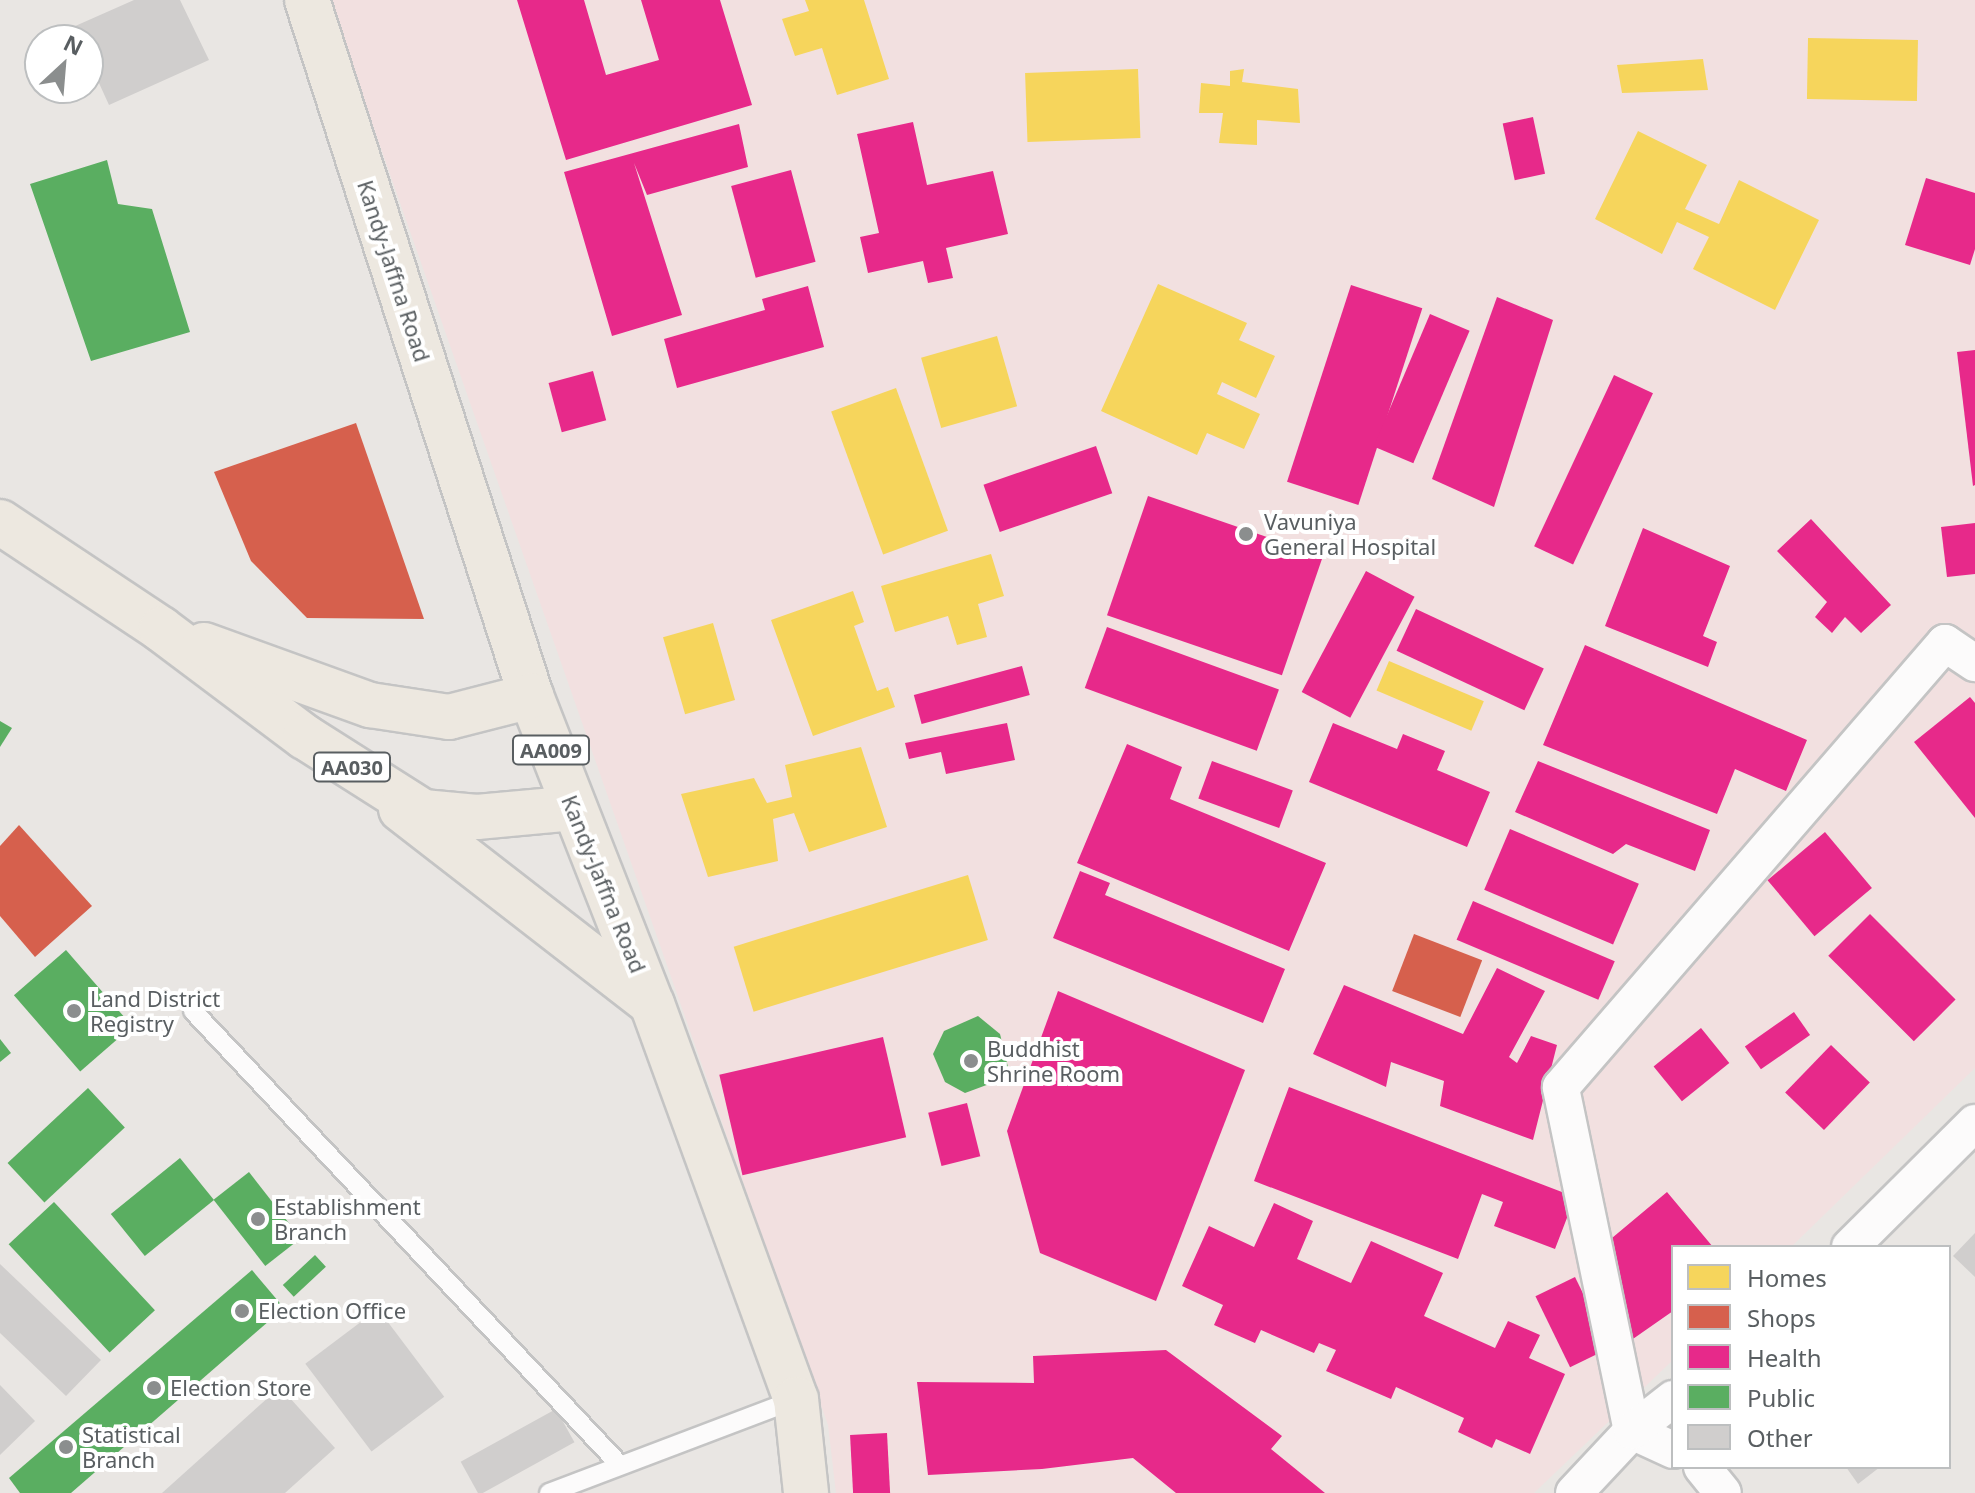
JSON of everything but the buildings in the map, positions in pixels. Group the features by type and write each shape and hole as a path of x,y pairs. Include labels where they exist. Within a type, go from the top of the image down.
{"highway":[{"name":"Kandy-Jaffna Road","path":"307,0 531,696 652,1004 796,1399 806,1493"},
{"name":"AA030","path":"0,522 161,629 305,737 423,812 477,817 574,808"},
{"name":"AA030","path":"161,629 370,705 449,717 531,696"},
{"path":"305,737 652,1004"}],"street":[{"path":"1632,1431 1561,1087 1945,643 1975,663"},
{"path":"1852,1245 1975,1123"},
{"path":"1574,1493 1632,1431 1671,1401"},
{"path":"1632,1431 1671,1449"},
{"path":"1704,1469 1723,1493"}],"lane":[{"path":"193,1011 620,1465"},
{"path":"549,1493 796,1399"}],"shaded area":[{"name":"Vavuniya General Hospital","path":"329,0 1975,0 1975,1068 1793,1245 1671,1245 1671,1362 1534,1493 836,1493 828,1425"}],"place":[{"name":"Vavuniya General Hospital","path":"1246,534"},
{"name":"Land District Registry","path":"74,1011"},
{"name":"Buddhist Shrine Room","path":"971,1061"},
{"name":"Establishment Branch","path":"258,1219"},
{"name":"Election Office","path":"242,1311"},
{"name":"Election Store","path":"154,1388"},
{"name":"Statistical Branch","path":"66,1447"}]}
